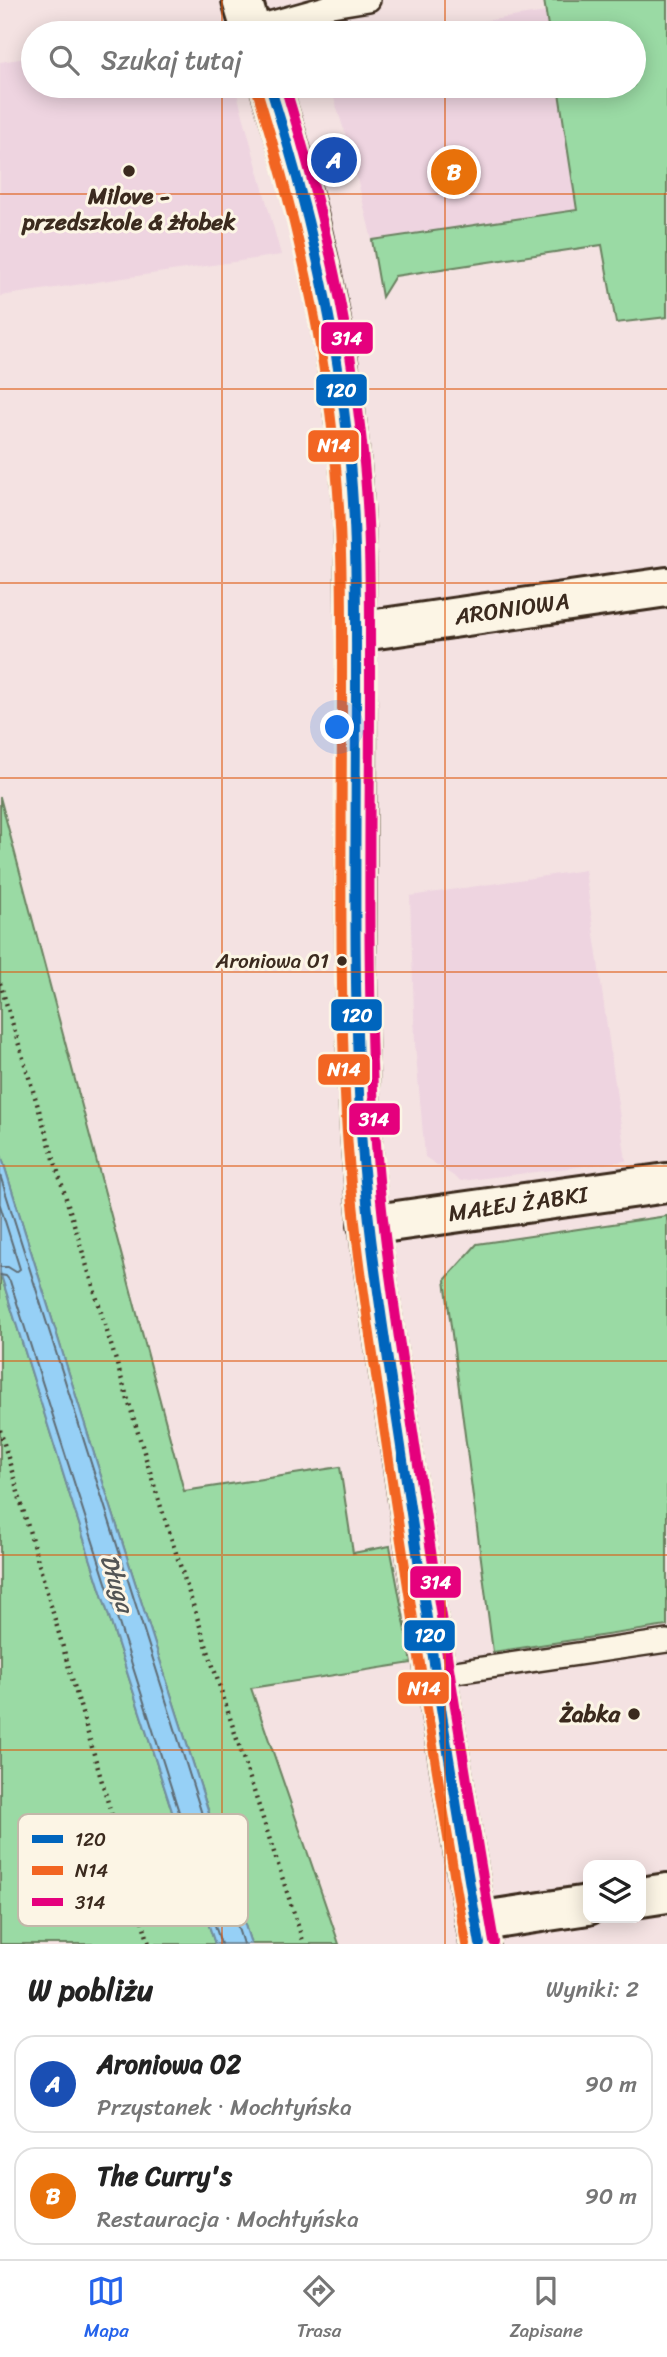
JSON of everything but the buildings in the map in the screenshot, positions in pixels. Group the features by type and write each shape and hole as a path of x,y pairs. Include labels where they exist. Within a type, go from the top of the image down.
{"street":[{"path":"274,98 311,225 340,378 351,488 356,632 360,1114 368,1225 435,1675 478,1933 583,1906"},
{"name":"ARONIOWA","path":"356,632 667,587"},
{"name":"MAŁEJ ŻABKI","path":"368,1225 667,1183"},
{"path":"646,1896 667,1893"}],"lane":[{"path":"248,20 369,0"},
{"path":"435,1675 667,1642"}],"path":[{"path":"0,984 159,1501 304,1944"},
{"path":"0,1430 111,1814"},
{"path":"144,1926 149,1944"}],"shaded area":[{"path":"546,12 547,21 485,21"},
{"name":"Milove - przedszkole & żłobek","path":"21,59 21,98 238,98 281,255 0,296 0,62"},
{"path":"334,98 560,98 577,210 372,240 350,149"},
{"path":"585,870 626,1161 461,1181 425,1157 415,1044 410,896"}],"green space":[{"path":"544,0 667,0 667,317 616,323 602,245 395,276 382,297 372,240 577,210 560,98 646,98 646,21 547,21"},
{"path":"0,797 184,1491 340,1467 353,1553 390,1546 412,1663 251,1688 339,1944 251,1944 245,1926 248,1926 248,1814 209,1814 0,1152"},
{"path":"667,1216 667,1626 493,1652 445,1280 477,1244"},
{"path":"0,1272 173,1814 18,1814 18,1926 209,1926 215,1944 0,1944"}],"water":[{"name":"Długa","path":"0,1152 209,1814 173,1814 0,1272"},
{"path":"209,1926 245,1926 251,1944 215,1944"}],"transit line":[{"name":"N14","path":"259,98 307,276 331,419 341,551 342,957 349,1159 370,1332 466,1944"},
{"name":"120","path":"274,98 320,273 345,415 355,548 356,955 363,1157 384,1331 480,1944"},
{"name":"314","path":"288,98 324,225 344,319 359,415 369,547 370,953 377,1155 398,1329 494,1942"}],"place":[{"name":"Aroniowa 02","path":"334,160"},
{"name":"Milove - przedszkole & żłobek","path":"129,171"},
{"name":"The Curry's","path":"454,172"},
{"name":"Aroniowa 01","path":"342,961"},
{"name":"Żabka","path":"634,1714"}]}
